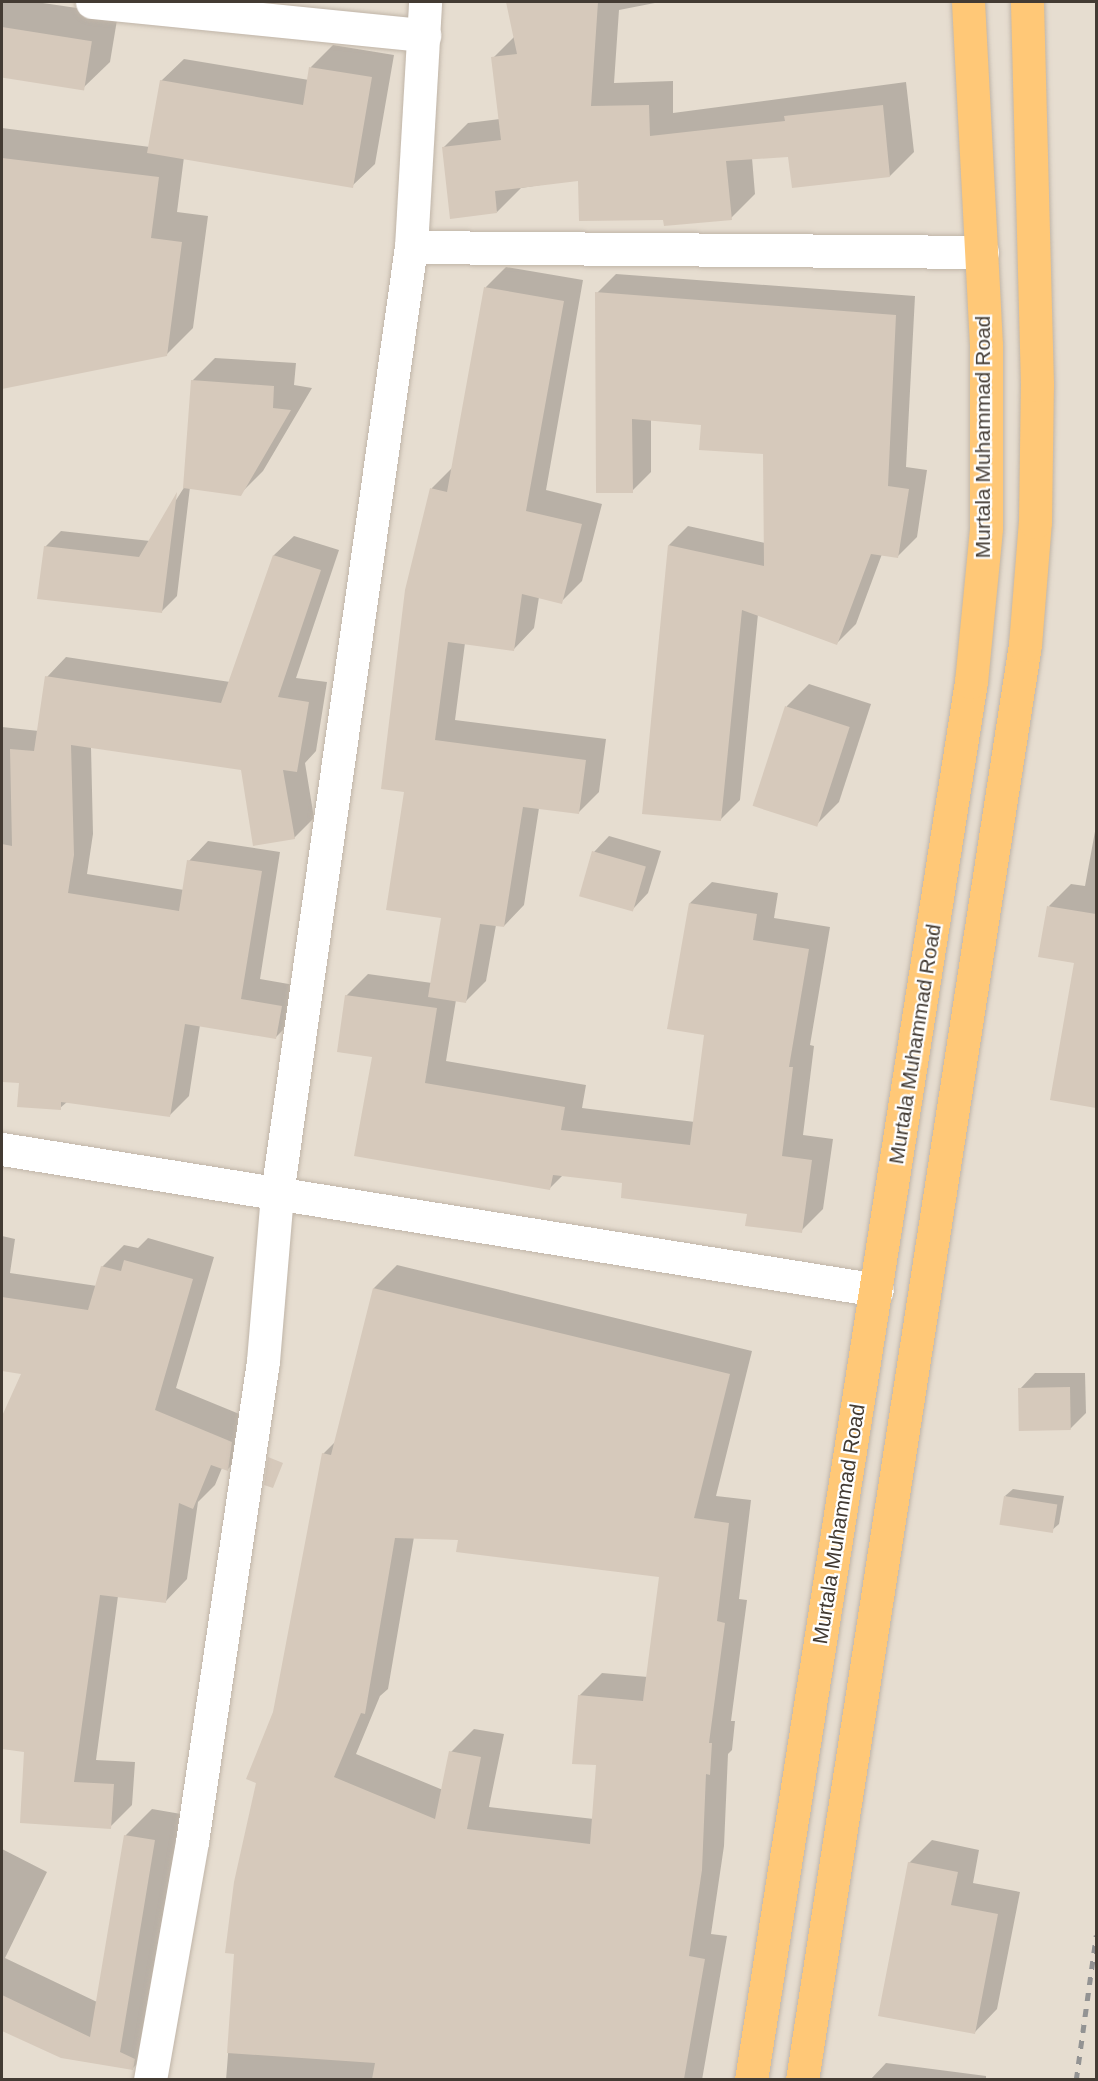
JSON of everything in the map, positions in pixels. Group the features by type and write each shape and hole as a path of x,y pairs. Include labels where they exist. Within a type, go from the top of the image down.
{"highway":[{"name":"Murtala Muhammad Road","path":"751,2079 971,682 986,528 982,252 969,2"},
{"path":"802,2079 1025,645 1035,522 1037,386 1030,35 1025,2"}],"street":[{"path":"105,2 424,35"},
{"path":"150,2079 192,1842 263,1361 277,1194 411,248 425,2"},
{"path":"411,248 982,252"},
{"path":"2,1149 877,1290"}],"shaded area":[{"path":"2,2 1096,2 1096,2079 2,2079"}],"building":[{"path":"506,2 598,2 591,106 649,105 650,136 785,121 784,116 883,105 890,177 792,188 788,157 726,161 732,220 664,226 663,220 579,221 578,181 495,191 497,213 450,219 442,147 501,140 491,57 517,54"},
{"path":"2,27 92,41 84,91 2,78"},
{"path":"309,67 372,77 353,188 147,153 160,80 303,105"},
{"path":"2,158 159,177 151,238 182,242 167,356 2,389"},
{"path":"484,287 564,301 526,511 582,524 562,604 522,594 514,651 448,642 435,740 586,760 579,814 523,807 504,927 480,924 466,1003 428,997 441,918 386,910 404,792 381,789 405,590 430,488 447,492"},
{"path":"595,292 896,315 888,486 909,489 898,558 871,554 837,645 742,610 721,821 642,814 668,545 764,566 763,454 699,450 701,425 632,419 633,493 596,493"},
{"path":"191,380 274,386 273,408 291,410 241,496 183,488"},
{"path":"177,492 162,613 37,599 44,546 139,557"},
{"path":"273,555 321,570 278,697 309,702 297,772 283,770 295,839 253,846 241,770 71,745 74,855 68,893 179,911 187,860 262,871 241,999 282,1006 276,1039 185,1024 170,1117 61,1102 61,1110 17,1107 19,1083 2,1082 2,844 12,846 10,749 34,751 45,676 221,703"},
{"path":"785,706 850,727 817,827 753,806"},
{"path":"592,851 646,866 633,912 579,896"},
{"path":"689,903 757,914 753,940 809,949 789,1067 793,1067 782,1156 812,1160 802,1233 745,1226 747,1214 621,1198 622,1183 553,1175 550,1190 354,1156 372,1057 337,1052 345,995 437,1008 425,1083 565,1107 561,1130 690,1145 704,1035 667,1029"},
{"path":"1047,906 1096,914 1096,1108 1050,1100 1074,963 1038,957"},
{"path":"124,1260 193,1279 155,1410 232,1442 228,1471 211,1465 193,1509 179,1503 166,1603 100,1595 74,1782 114,1784 111,1829 20,1823 24,1752 2,1749 2,1416 21,1374 2,1371 2,1297 88,1310 101,1266 121,1271"},
{"path":"373,1288 730,1374 694,1518 729,1523 717,1621 725,1623 709,1743 712,1743 710,1775 706,1774 702,1870 689,1956 705,1959 684,2079 372,2079 375,2063 227,2053 234,1954 225,1953 234,1882 256,1783 246,1779 273,1712 322,1453 331,1455","holes":["395,1538 458,1540 456,1552 659,1577 643,1701 578,1695 572,1764 596,1765 590,1844 467,1829 481,1757 449,1751 435,1819 334,1777 361,1713 365,1714"]},
{"path":"1070,1387 1071,1430 1019,1431 1018,1388"},
{"path":"268,1457 283,1463 273,1488 264,1485"},
{"path":"1004,1496 1057,1504 1053,1533 999,1525"},
{"path":"124,1835 155,1840 120,2052 135,2059 133,2070 61,2058 2,2031 2,1995 90,2037"},
{"path":"908,1862 958,1872 951,1905 998,1914 975,2034 878,2016"}],"railway":[{"path":"1076,2080 1096,1935"}]}
